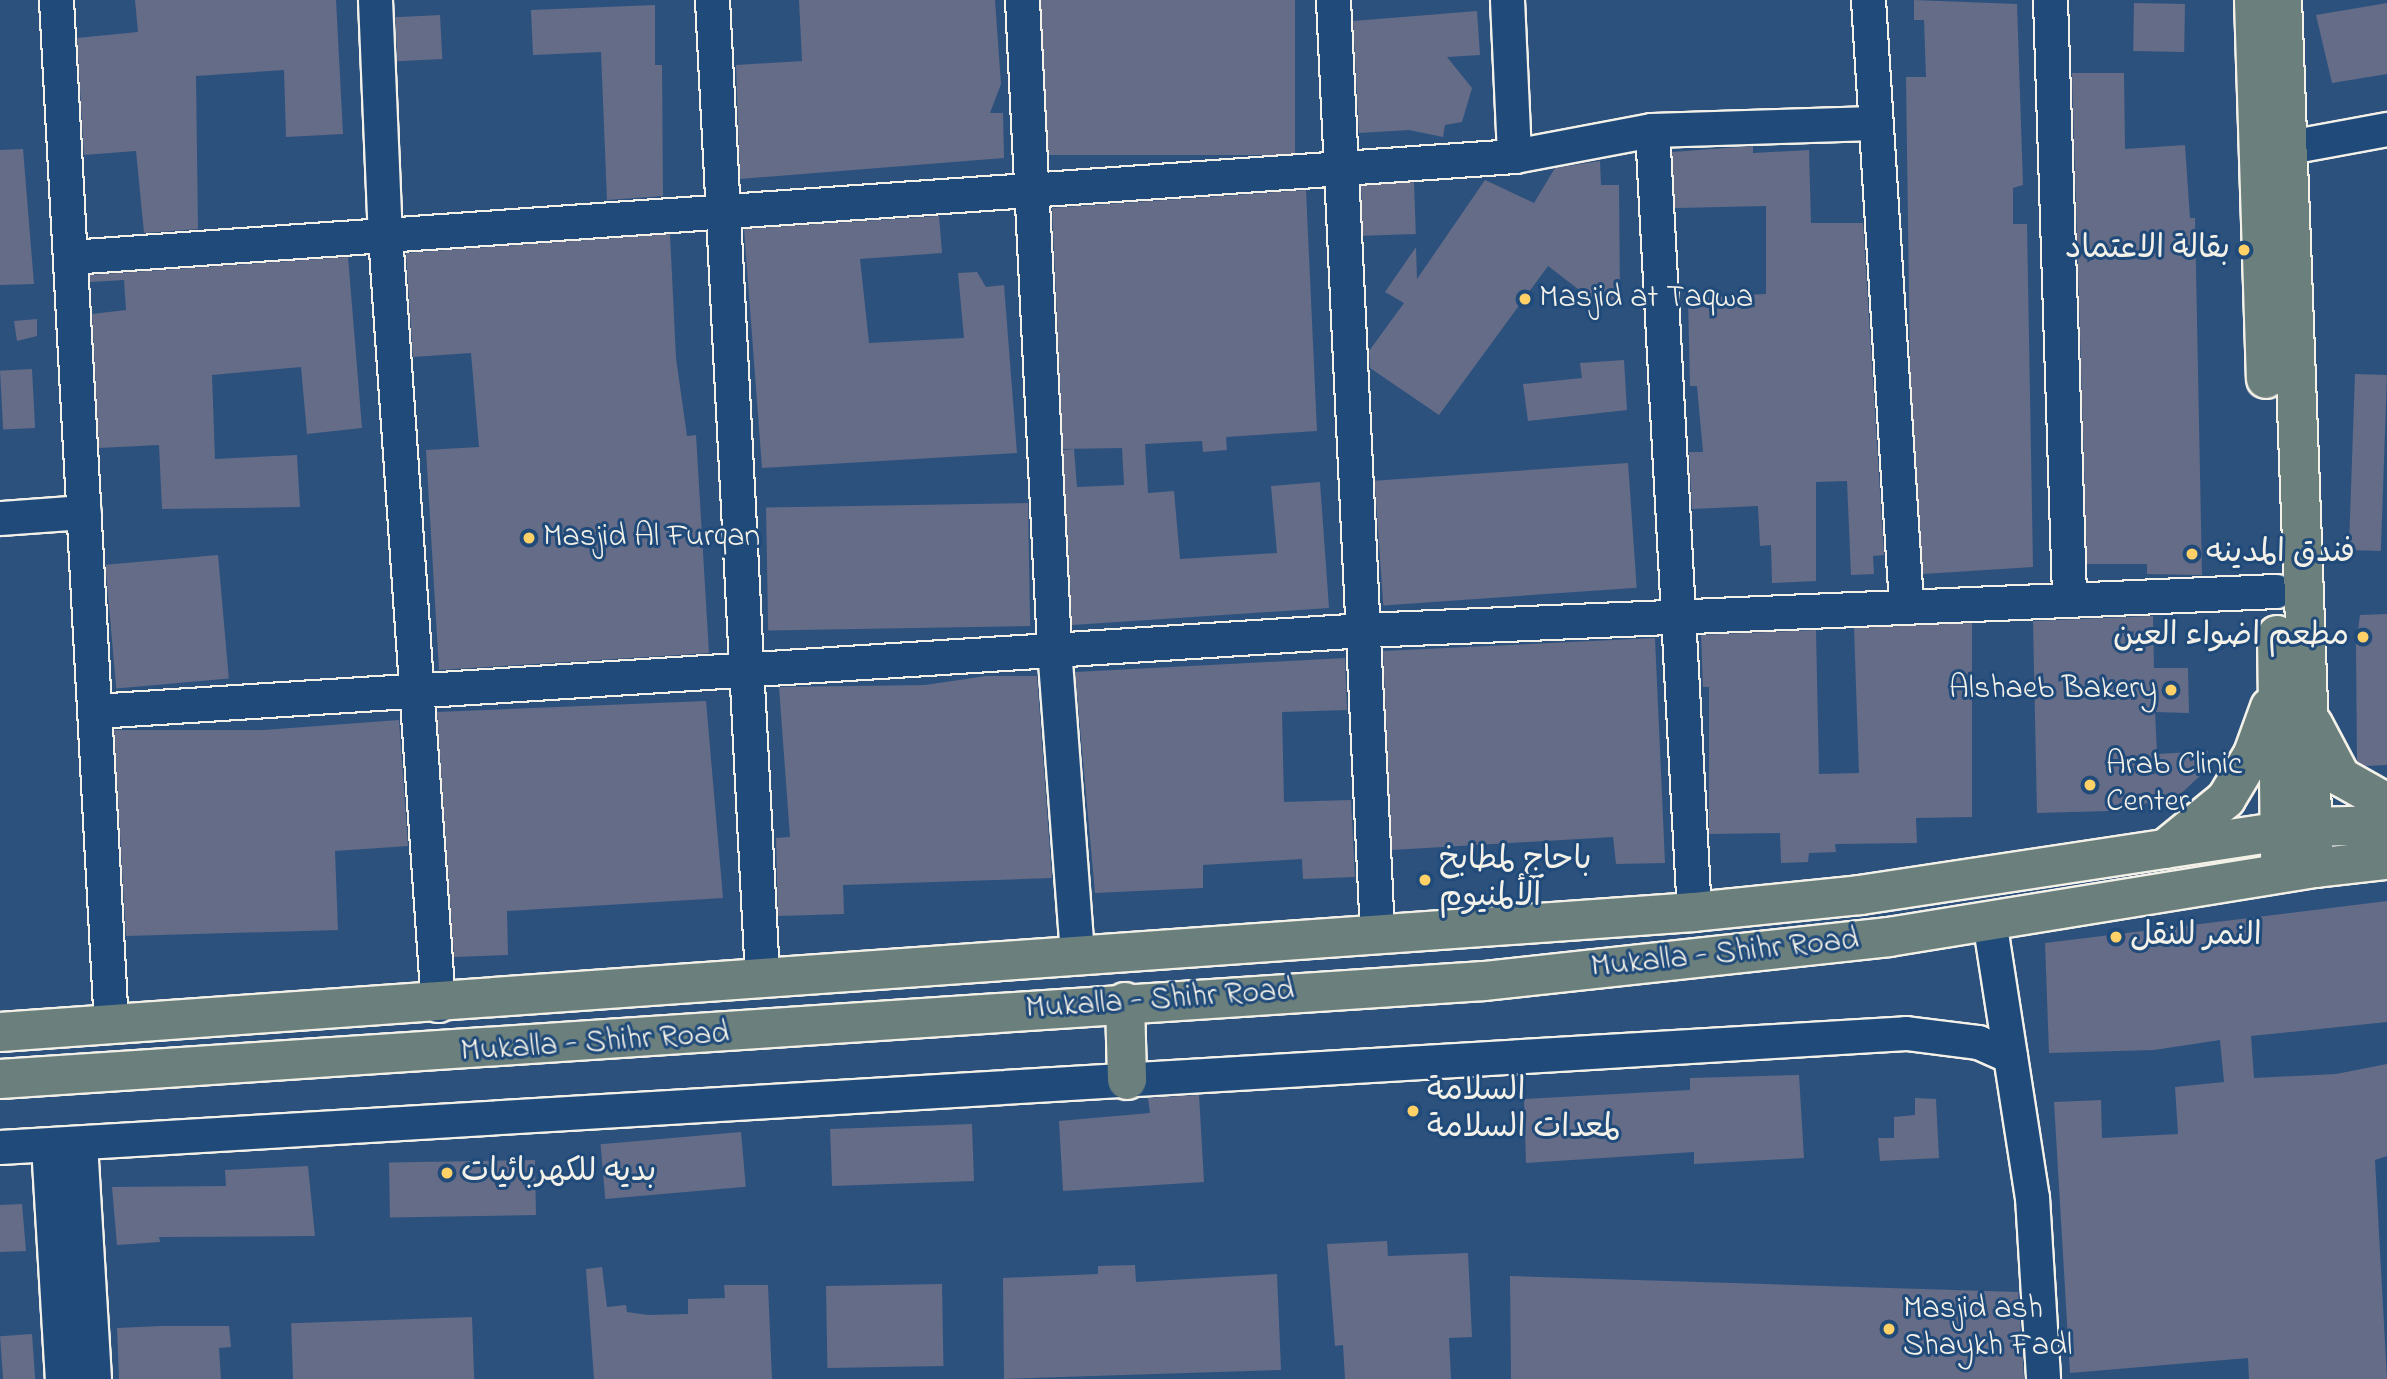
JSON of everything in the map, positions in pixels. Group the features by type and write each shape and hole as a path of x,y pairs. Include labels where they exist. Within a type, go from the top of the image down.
{"main road":[{"path":"2254,0 2270,151 2297,870"},
{"path":"2282,0 2270,151 2276,591 2292,696 2341,777 2387,803"},
{"path":"2158,853 2226,799 2292,696"},
{"name":"Mukalla - Shihr Road","path":"0,1032 438,1005 762,977 1694,912 2158,853 2295,830 2387,825"},
{"name":"Mukalla - Shihr Road","path":"0,1079 442,1055 1125,1002 1484,981 1989,920 2297,870 2387,860"},
{"path":"1479,926 1484,981"},
{"path":"1125,1002 1127,1080"},
{"path":"438,1005 442,1055"}],"street":[{"path":"56,0 111,1025"},
{"path":"375,0 385,235 438,1005"},
{"path":"712,0 749,670 762,977"},
{"path":"1022,0 1054,648 1077,955"},
{"path":"1334,0 1377,934"},
{"path":"1507,0 1514,156"},
{"path":"1868,0 1873,123 1886,216 1906,604"},
{"path":"2050,0 2069,596"},
{"path":"70,257 1341,163 1514,156 1651,130 1873,123"},
{"path":"1651,130 1694,912"},
{"path":"2270,151 2387,130"},
{"path":"0,518 84,512"},
{"path":"95,711 1364,630 2069,596 2276,591"},
{"path":"1989,920 2032,1197 2043,1379"},
{"path":"0,1147 1906,1033 1978,1042 2010,1056"},
{"path":"62,1379 64,1144"},
{"path":"64,1144 94,1379"}],"building":[{"path":"135,0 336,0 343,134 286,137 284,70 196,76 198,229 144,233 136,151 84,155 77,38 138,32"},
{"path":"799,0 995,0 1001,84 990,113 1003,113 1004,158 740,179 736,65 802,61"},
{"path":"1041,0 1295,0 1295,155 1041,155"},
{"path":"1914,0 2017,4 2023,185 2013,188 2013,224 2027,224 2033,567 1923,574 1910,369 1906,77 1926,77 1924,20 1914,20"},
{"path":"2134,3 2185,4 2184,52 2133,51"},
{"path":"2387,3 2387,74 2332,83 2316,15"},
{"path":"655,5 655,65 662,65 663,196 607,200 601,52 533,55 531,10"},
{"path":"1477,11 1480,55 1447,57 1472,88 1462,122 1445,125 1443,137 1409,130 1359,133 1353,21"},
{"path":"440,15 442,59 397,61 395,17"},
{"path":"2072,73 2124,73 2125,149 2185,145 2190,218 2195,218 2202,575 2147,574 2147,564 2087,564"},
{"path":"1753,146 1753,153 1809,150 1811,223 1863,223 1884,555 1873,556 1874,574 1851,575 1847,481 1816,482 1816,581 1772,583 1771,545 1760,546 1758,506 1692,509 1689,452 1703,452 1697,386 1690,386 1688,298 1766,294 1766,206 1675,208 1672,152"},
{"path":"23,149 34,284 0,285 0,150"},
{"path":"1600,161 1601,185 1619,185 1620,299 1595,302 1548,266 1439,415 1370,368 1369,351 1404,303 1385,292 1416,247 1417,279 1485,180 1534,203 1555,168"},
{"path":"1414,182 1416,234 1363,236 1361,184"},
{"path":"1306,190 1317,431 1226,437 1227,450 1203,452 1202,441 1145,444 1148,493 1174,491 1180,559 1277,553 1271,486 1320,482 1329,608 1072,625 1063,450 1074,449 1077,487 1124,485 1122,448 1063,449 1052,208"},
{"path":"939,216 942,253 860,259 869,343 964,338 958,273 977,272 986,287 1004,285 1017,453 762,468 744,229"},
{"path":"670,234 676,358 687,436 696,435 709,653 439,670 426,450 479,447 471,353 413,357 406,253"},
{"path":"348,257 362,428 307,434 301,367 212,375 215,459 297,455 300,507 162,509 159,445 99,448 92,314 126,310 124,280 90,282 90,275"},
{"path":"37,319 37,336 17,341 14,321"},
{"path":"1624,360 1627,410 1528,421 1523,384 1582,378 1580,363"},
{"path":"32,369 35,428 3,430 0,371"},
{"path":"2355,374 2387,375 2381,551 2349,550"},
{"path":"1628,463 1637,588 1383,605 1375,481"},
{"path":"1028,503 1030,626 768,631 766,508"},
{"path":"218,555 229,679 116,688 105,565"},
{"path":"2387,614 2387,765 2365,766 2357,761 2356,645 2360,615"},
{"path":"2153,616 2154,668 2188,668 2189,713 2155,712 2157,754 2208,751 2202,774 2175,799 2143,804 2143,810 2037,813 2033,621"},
{"path":"1972,623 1972,817 1916,818 1917,843 1835,844 1836,852 1809,853 1808,862 1781,863 1780,833 1709,834 1709,687 1703,687 1701,635 1816,630 1819,774 1859,773 1854,628"},
{"path":"1655,638 1665,863 1616,864 1613,837 1392,850 1383,651"},
{"path":"1345,658 1347,710 1282,712 1284,802 1351,800 1355,877 1303,879 1302,859 1203,865 1203,888 1095,893 1075,672"},
{"path":"986,676 1037,676 1052,878 843,885 844,914 778,916 776,838 790,837 779,687 925,685"},
{"path":"706,701 723,898 507,911 508,955 454,957 437,712"},
{"path":"399,720 408,846 335,851 338,930 126,936 114,730 264,730"},
{"path":"2387,901 2387,1022 2251,1036 2254,1078 2336,1074 2387,1064 2387,1156 2375,1160 2387,1379 2249,1379 2248,1358 2070,1373 2054,1102 2101,1100 2102,1138 2178,1134 2175,1087 2224,1082 2220,1040 2154,1050 2049,1053 2045,943"},
{"path":"1799,1075 1804,1158 1694,1164 1694,1152 1526,1163 1524,1099 1690,1090 1690,1078"},
{"path":"1199,1095 1204,1182 1063,1191 1059,1121 1150,1113 1148,1098"},
{"path":"1915,1098 1936,1099 1939,1158 1880,1161 1878,1138 1894,1138 1894,1117 1915,1115"},
{"path":"972,1124 974,1181 832,1186 830,1129"},
{"path":"741,1132 746,1187 605,1199 601,1144"},
{"path":"535,1160 536,1215 390,1218 389,1163"},
{"path":"308,1166 315,1236 159,1237 160,1242 117,1245 112,1187 226,1186 225,1170"},
{"path":"22,1204 26,1251 0,1252 0,1205"},
{"path":"1387,1241 1388,1256 1468,1253 1472,1337 1449,1338 1451,1379 1345,1379 1343,1345 1335,1346 1327,1244"},
{"path":"1135,1265 1136,1282 1277,1274 1281,1370 1004,1379 1003,1278 1098,1274 1098,1266"},
{"path":"602,1267 607,1307 626,1305 627,1312 648,1315 688,1314 688,1299 725,1298 724,1285 768,1285 772,1379 594,1379 586,1269"},
{"path":"1510,1276 2018,1292 2024,1379 1511,1379"},
{"path":"942,1284 943,1366 827,1368 826,1286"},
{"path":"472,1317 474,1379 293,1379 291,1323"},
{"path":"229,1326 231,1347 219,1348 221,1379 119,1379 117,1328"},
{"path":"32,1334 35,1379 3,1379 0,1336"}],"place":[{"name":"بقالة الاعتماد","path":"2244,250"},
{"name":"Masjid at Taqwa","path":"1525,299"},
{"name":"Masjid Al Furqan","path":"529,538"},
{"name":"فندق المدينه","path":"2192,554"},
{"name":"مطعم اضواء العين","path":"2363,637"},
{"name":"Alshaeb Bakery","path":"2171,690"},
{"name":"Arab Clinic Center","path":"2090,785"},
{"name":"باحاج لمطابخ الألمنيوم","path":"1425,880"},
{"name":"النمر للنقل","path":"2116,937"},
{"name":"السلامة لمعدات السلامة","path":"1413,1111"},
{"name":"بديه للكهربائيات","path":"447,1173"},
{"name":"Masjid ash Shaykh Fadl","path":"1889,1329"}]}
